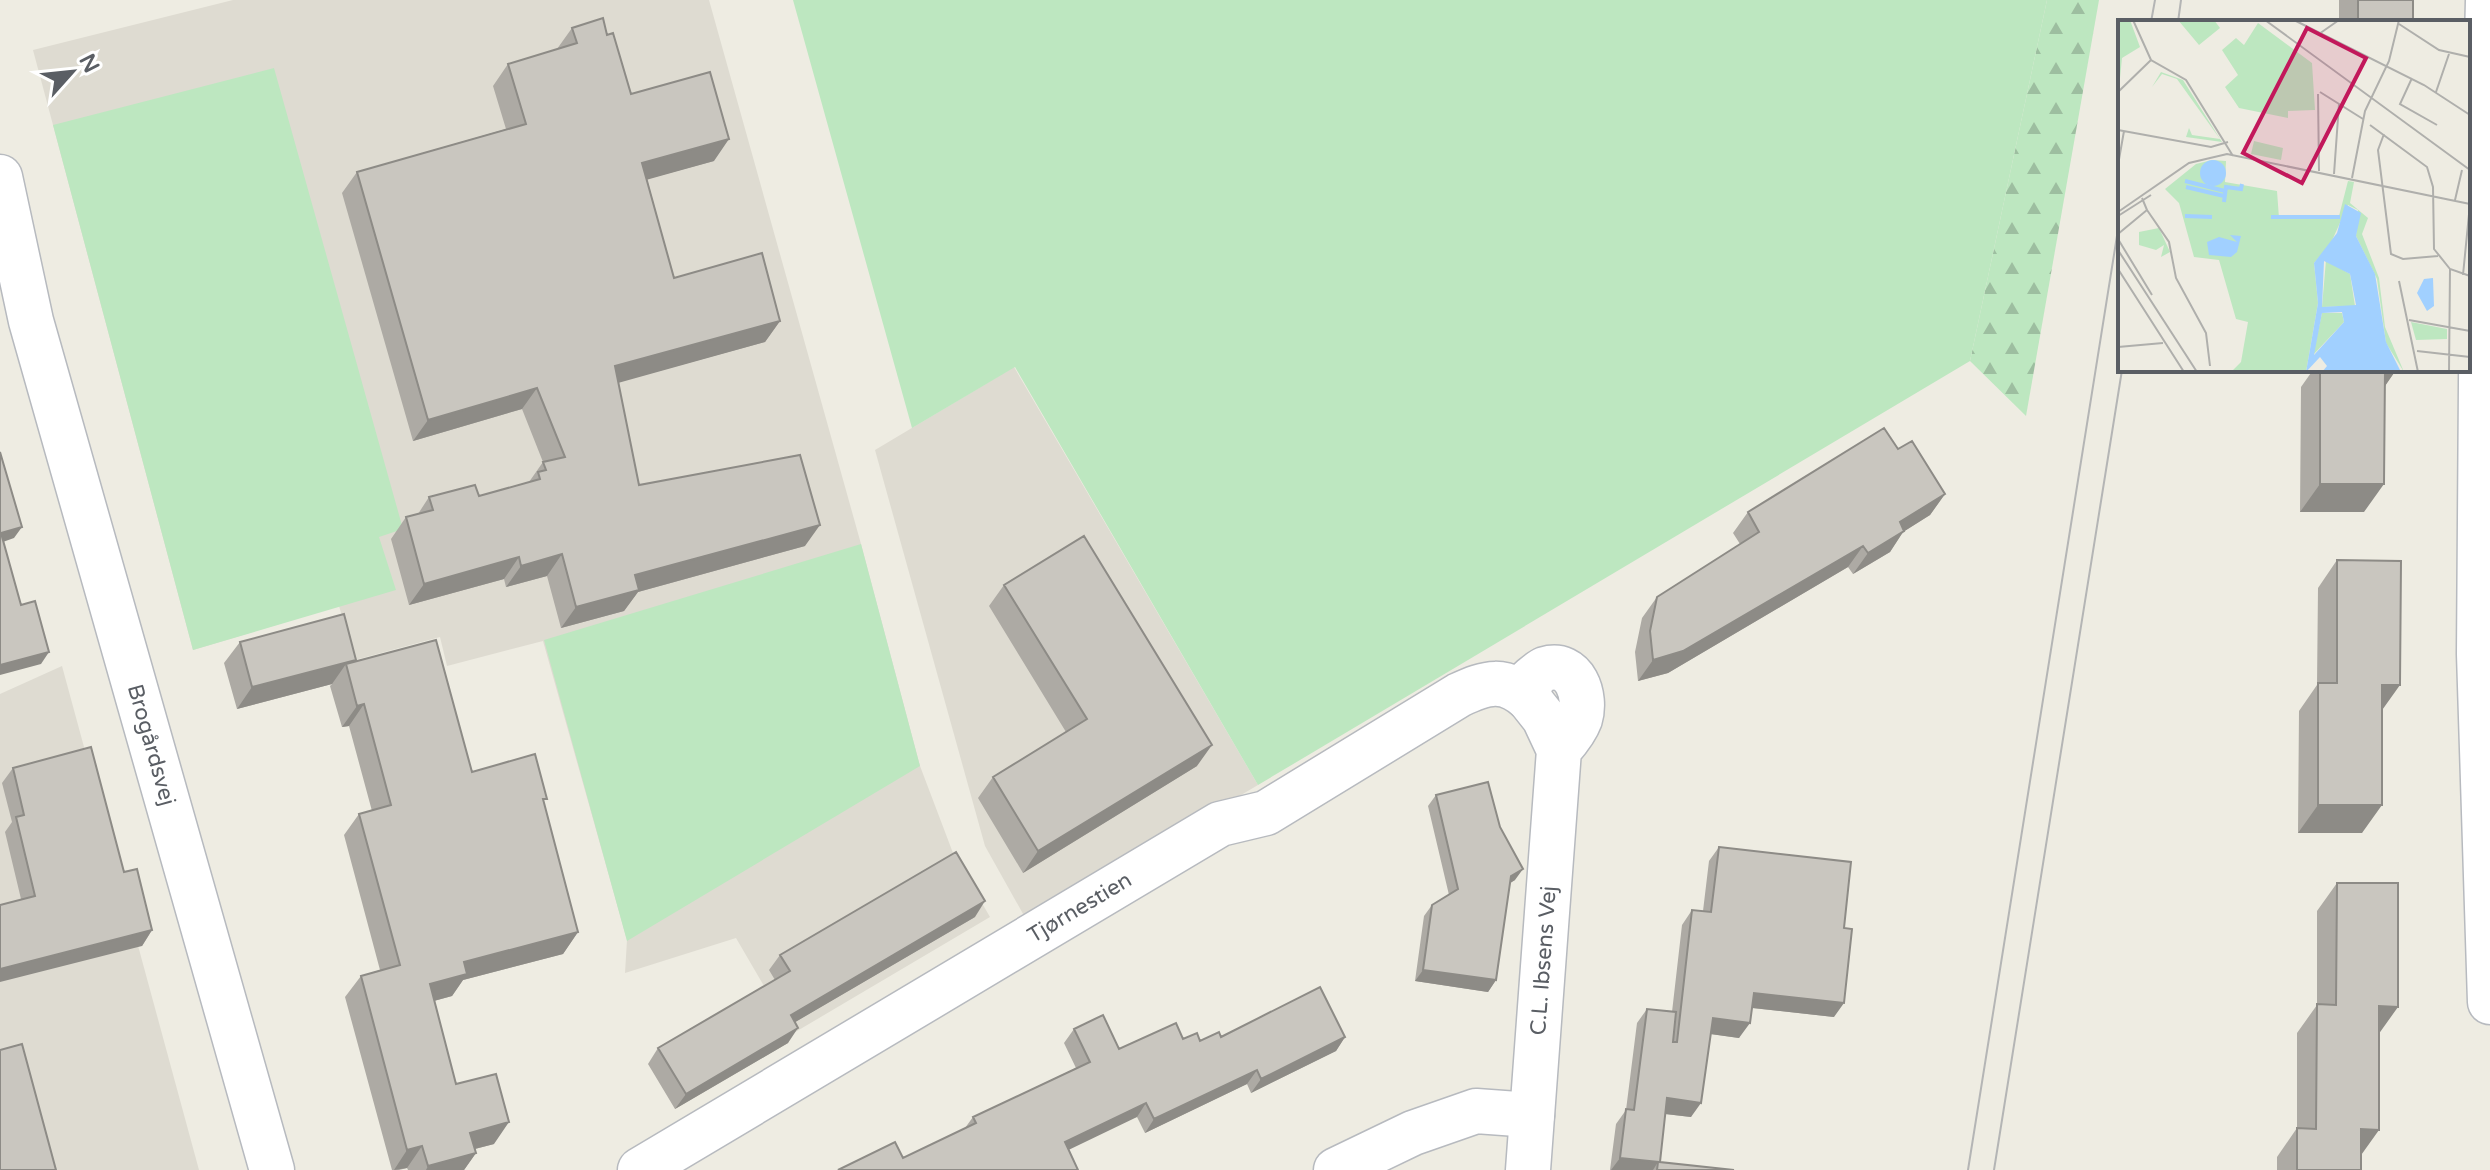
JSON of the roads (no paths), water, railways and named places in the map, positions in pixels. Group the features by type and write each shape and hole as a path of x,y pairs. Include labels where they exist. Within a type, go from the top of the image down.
{"street":[{"path":"2488,0 2479,654 2490,1002"},
{"name":"Brogårdsvej","path":"0,177 31,321 272,1170"},
{"name":"Brogårdsvej","path":"0,261 31,321"},
{"name":"Tjørnestien","path":"640,1170 1220,824 1266,813 1459,695 1478,686 1497,683 1516,688 1529,699"},
{"name":"C.L. Ibsens Vej","path":"1528,1170 1570,734 1544,718 1529,699"},
{"path":"1336,1170 1413,1133 1476,1111 1532,1115"}],"tram line":[{"path":"2151,20 2155,0"},
{"path":"2178,20 2181,0"},
{"path":"1968,1170 2118,230"},
{"path":"1994,1170 2122,372"}]}
